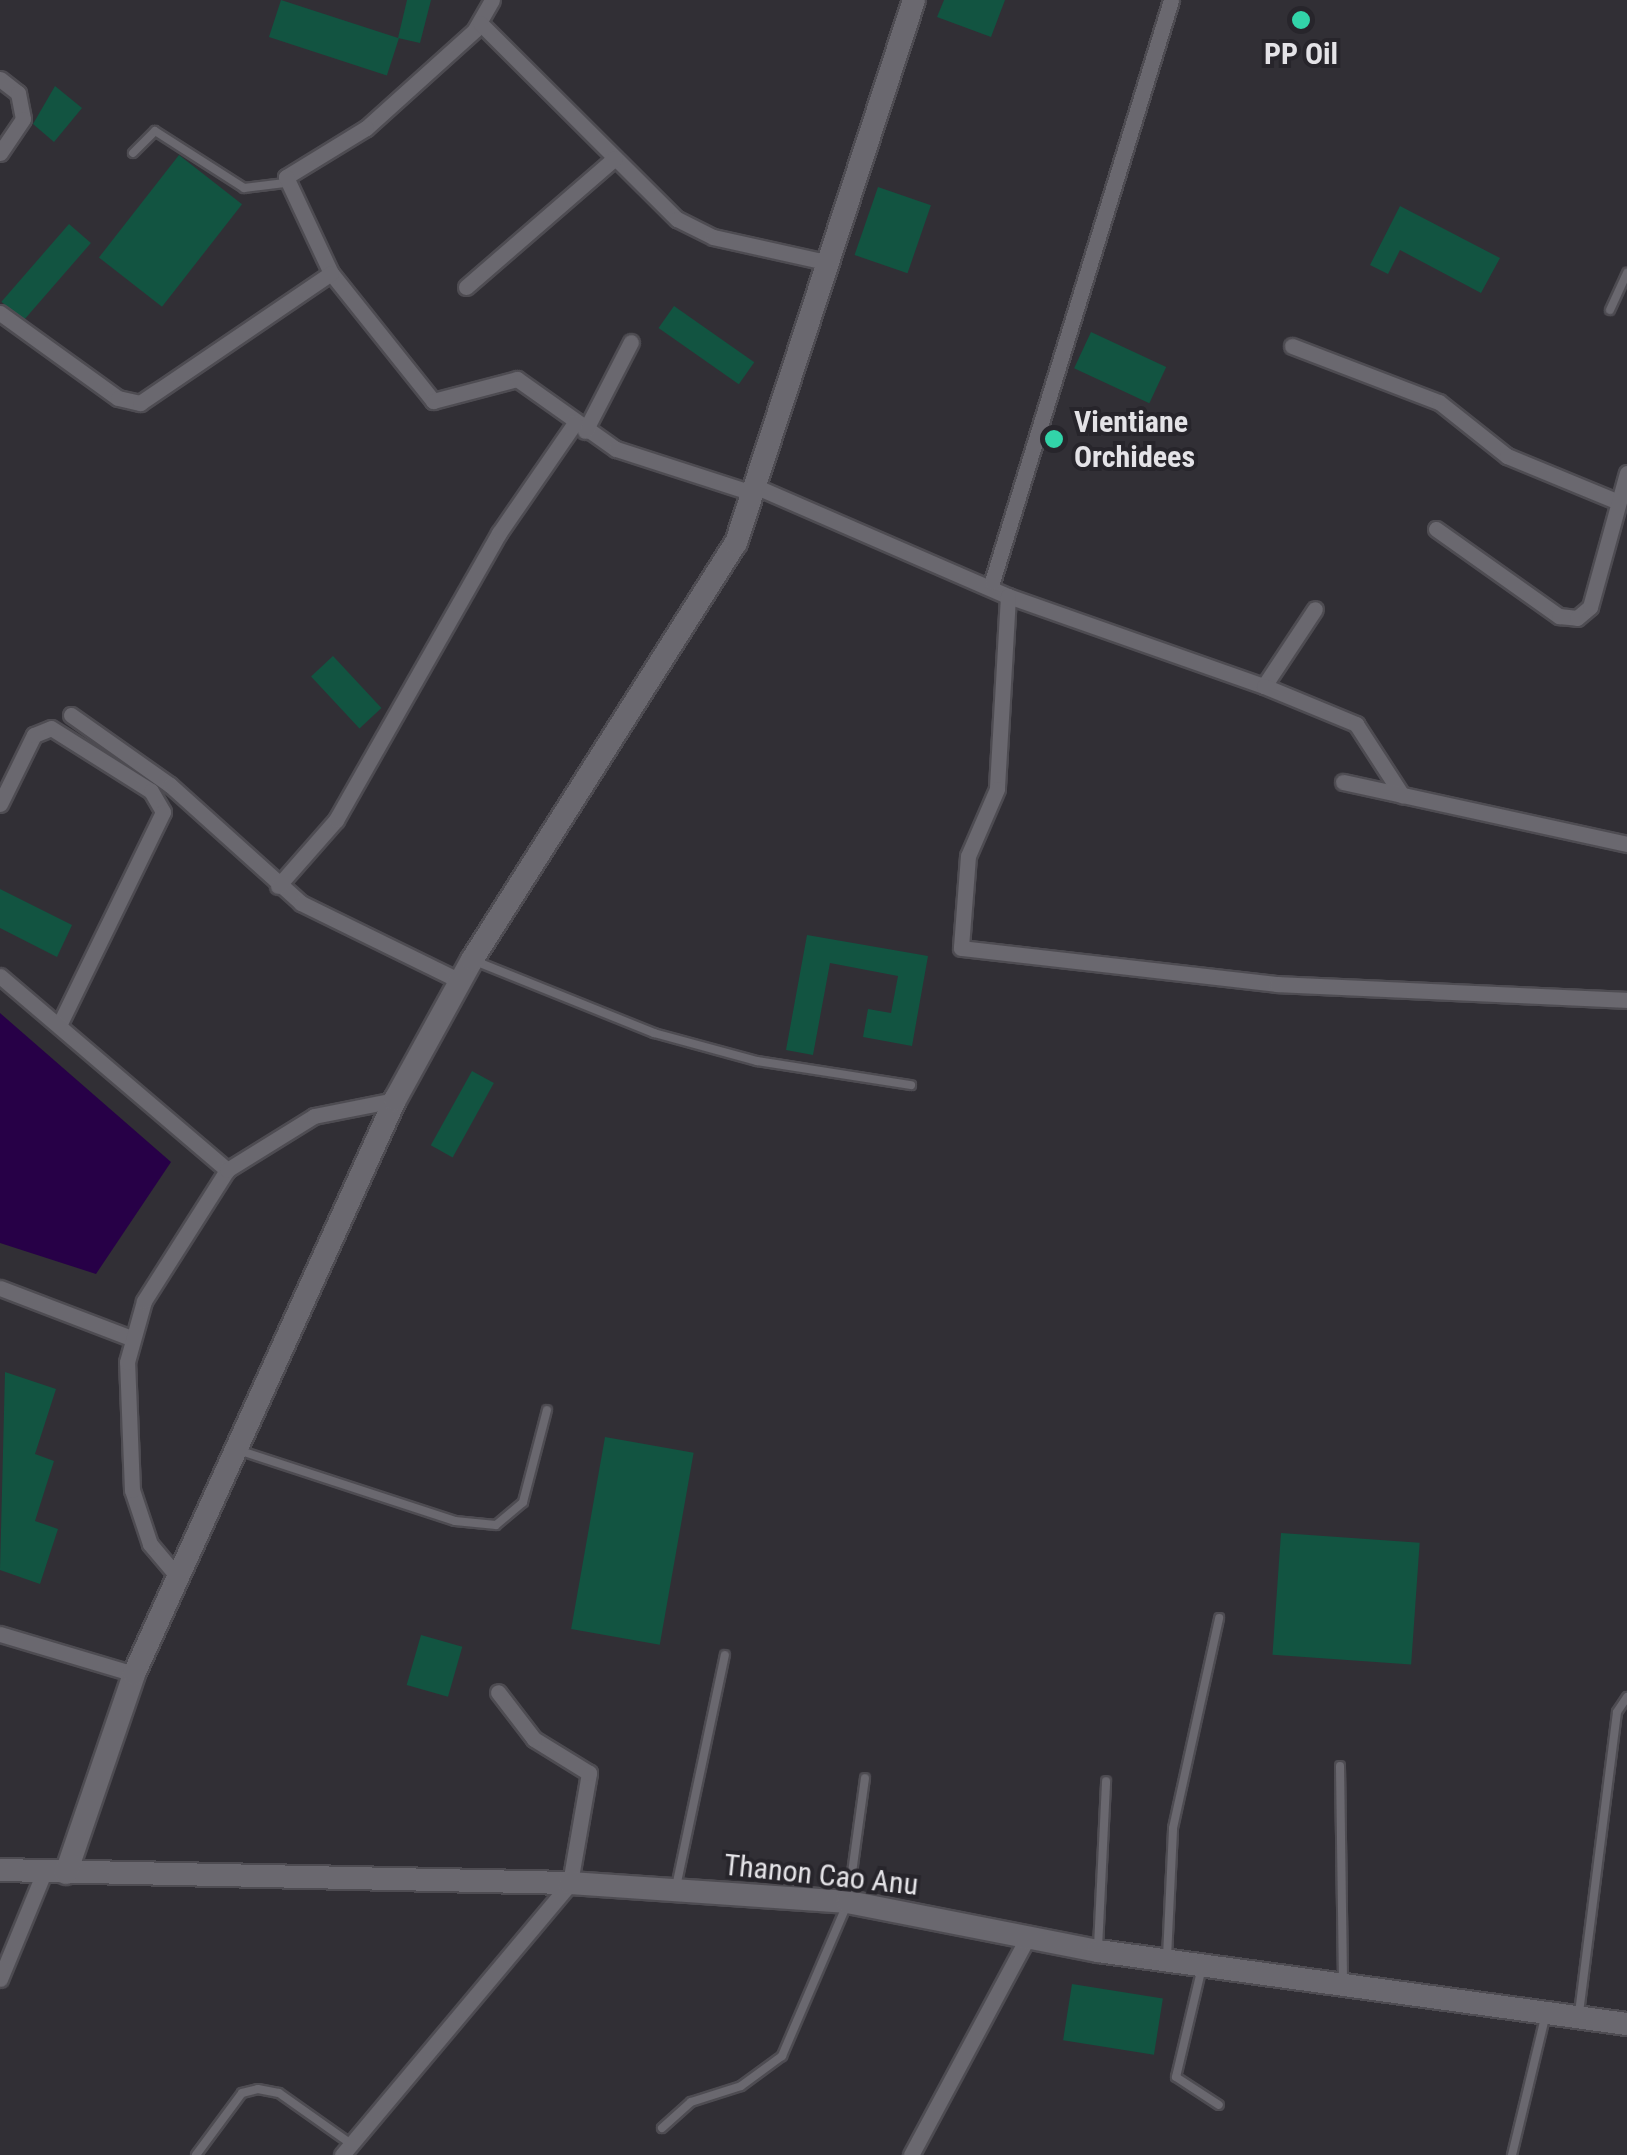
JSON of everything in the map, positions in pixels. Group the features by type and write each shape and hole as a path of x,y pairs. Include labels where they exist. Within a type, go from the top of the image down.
{"street":[{"path":"492,0 480,23 366,128 285,183 331,273 423,396 445,403 517,379 580,427 992,582 1008,596 1264,686 1356,724 1402,795"},
{"path":"0,1978 55,1873 177,1576 395,1100 466,971 676,650 756,491 914,0"},
{"path":"992,582 1171,0"},
{"path":"480,23 615,158 696,230 830,264"},
{"path":"0,78 18,94 23,119 0,153"},
{"path":"466,286 615,158"},
{"path":"0,313 118,398 140,403 331,273"},
{"path":"278,886 336,820 499,533 580,427 631,342"},
{"path":"1292,346 1440,402 1506,456 1614,500"},
{"path":"1436,529 1559,616 1577,618 1590,607 1614,500 1627,472"},
{"path":"1008,596 998,789 968,856 960,948 1277,984 1627,1000"},
{"path":"1264,686 1314,608"},
{"path":"71,715 170,785 278,886 466,971"},
{"path":"0,804 34,735 59,730 152,791 163,812 61,1021"},
{"path":"0,762 15,770"},
{"path":"1343,782 1627,844"},
{"path":"0,976 61,1021 227,1170"},
{"path":"177,1576 150,1544 132,1490 131,1338 227,1170 314,1116 395,1100"},
{"path":"0,1288 131,1338"},
{"path":"0,1634 134,1674"},
{"path":"352,2152 570,1883 590,1773 534,1739 498,1692"},
{"name":"Thanon Cao Anu","path":"0,1870 570,1883 848,1902 1167,1962 1627,2024"},
{"path":"910,2155 1029,1935"}],"lane":[{"path":"133,153 154,131 244,188 285,183"},
{"path":"1610,310 1627,273"},
{"path":"466,971 654,1033 757,1062 911,1086"},
{"path":"238,1450 454,1521 496,1525 522,1502 547,1410"},
{"path":"1167,1962 1174,1828 1219,1618"},
{"path":"675,1891 725,1655"},
{"path":"1579,2017 1617,1712 1627,1697"},
{"path":"1340,1766 1344,1984"},
{"path":"662,2128 691,2102 741,2086 782,2056 848,1902 864,1778"},
{"path":"1098,1951 1106,1781"},
{"path":"1203,1966 1176,2077 1218,2105"},
{"path":"1512,2155 1546,2013"},
{"path":"196,2155 242,2093 258,2089 280,2093 352,2152"}],"shaded area":[{"path":"0,1013 171,1162 96,1274 0,1243"}],"building":[{"path":"281,0 399,38 387,75 269,37"},
{"path":"407,0 431,0 420,43 398,38"},
{"path":"944,0 1005,0 991,37 937,17"},
{"path":"55,86 82,108 54,142 33,124"},
{"path":"179,155 242,204 162,307 99,257"},
{"path":"878,187 931,205 908,273 855,255"},
{"path":"1400,206 1500,258 1481,293 1400,250 1388,274 1370,265"},
{"path":"69,224 91,243 23,321 1,302"},
{"path":"674,306 754,362 739,384 659,328"},
{"path":"1091,332 1166,367 1149,403 1074,368"},
{"path":"333,656 381,708 359,728 311,676"},
{"path":"0,889 72,925 57,957 0,928"},
{"path":"807,935 928,956 912,1046 863,1037 868,1009 891,1013 898,976 830,963 813,1055 786,1050"},
{"path":"472,1071 494,1083 453,1157 431,1145"},
{"path":"5,1372 56,1389 35,1454 54,1461 35,1521 58,1529 40,1584 0,1570"},
{"path":"605,1437 694,1453 660,1645 571,1629"},
{"path":"1281,1533 1420,1543 1411,1664 1272,1655"},
{"path":"421,1635 462,1647 448,1697 407,1685"},
{"path":"1072,1984 1163,1998 1154,2055 1063,2040"}],"place":[{"name":"PP Oil","path":"1301,20"},
{"name":"Vientiane Orchidees","path":"1054,439"}]}
